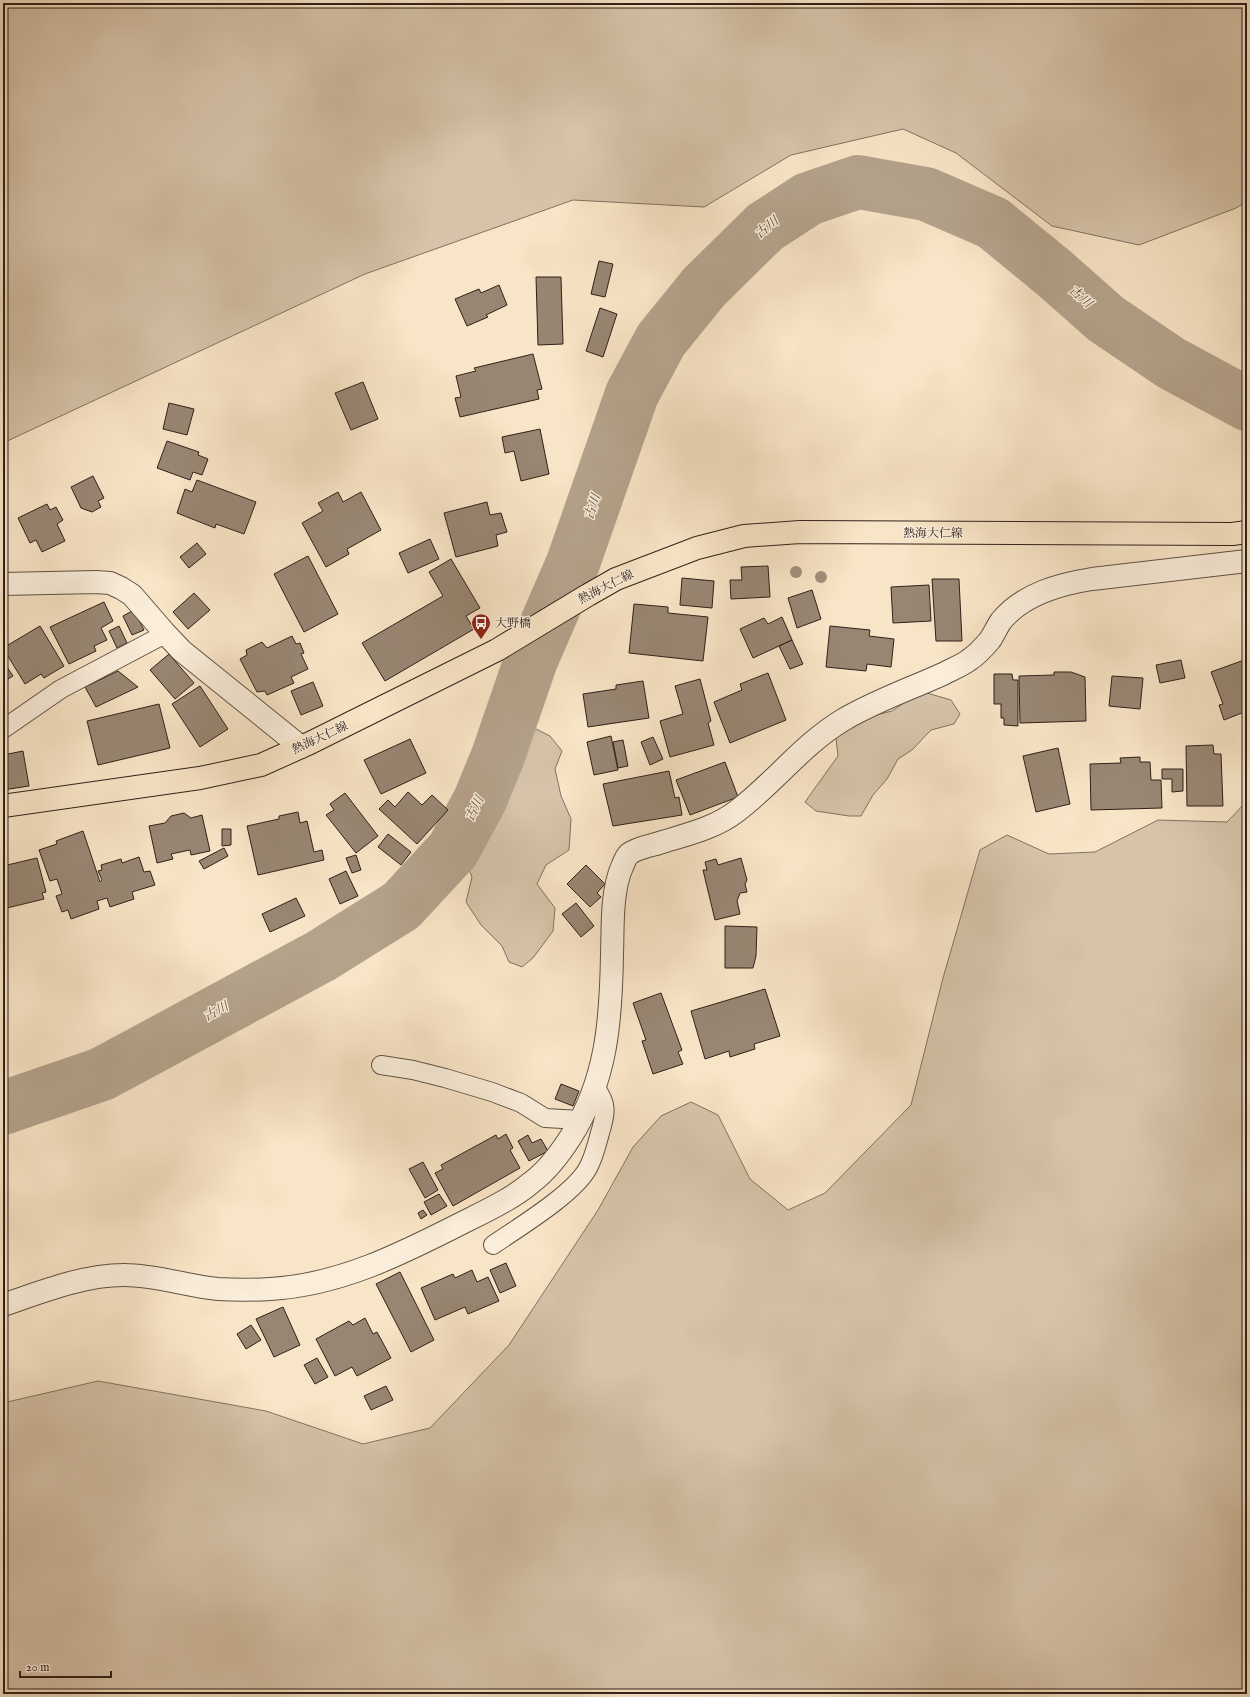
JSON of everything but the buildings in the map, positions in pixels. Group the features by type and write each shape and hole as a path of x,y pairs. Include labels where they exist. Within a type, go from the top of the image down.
{"main road":[{"name":"熱海大仁線","path":"3,806 200,778 262,765 496,650 616,579 697,548 744,536 800,532 1232,534 1247,532"}],"street":[{"path":"3,1305 71,1284 95,1278 122,1274 149,1276 217,1288 268,1290 316,1284 372,1266 409,1250 528,1186 546,1170 560,1153 581,1120 595,1087 602,1065 611,1004 616,885 621,869 629,854 711,826 735,813 811,743 841,721 880,700 929,680 967,662 990,640 999,623 1012,610 1035,595 1074,582 1092,578 1247,561"},
{"path":"3,584 96,582 110,583 121,588 132,595 182,651 301,747"}],"lane":[{"path":"3,729 61,689 166,634"},
{"path":"381,1065 413,1070 492,1092 522,1103 545,1118 581,1120"},
{"path":"493,1245 548,1206 569,1189 588,1168 598,1140 605,1106 602,1096 595,1087"}],"shaded area":[{"path":"3,3 1247,3 1247,201 1236,208 1139,245 1052,226 956,153 903,129 791,155 704,207 573,200 365,274 3,443"},
{"path":"927,693 951,700 960,714 954,724 931,730 912,750 898,759 887,779 873,795 861,816 849,816 816,811 805,802 838,756 836,738 856,720 892,711 913,697"},
{"path":"536,729 550,736 562,751 555,769 561,796 571,819 569,850 546,865 537,884 555,908 553,931 533,958 522,967 509,962 502,946 481,925 466,902 472,877 465,859 496,788 503,763 516,747 520,732"},
{"path":"1247,801 1247,1694 3,1694 3,1403 98,1381 266,1411 363,1444 430,1428 509,1345 598,1210 633,1147 661,1116 691,1102 718,1115 750,1179 788,1210 825,1193 911,1105 943,978 980,850 1007,835 1049,854 1095,852 1158,820 1227,822"}],"waterway":[{"name":"古川","path":"3,1108 102,1074 321,956 401,906 453,850 480,800 498,756 531,660 573,563 632,394 661,340 704,287 765,227 808,199 858,182 926,194 993,223 1054,273 1106,319 1171,363 1247,404"}],"place":[{"name":"大野橋","path":"481,640"}]}
